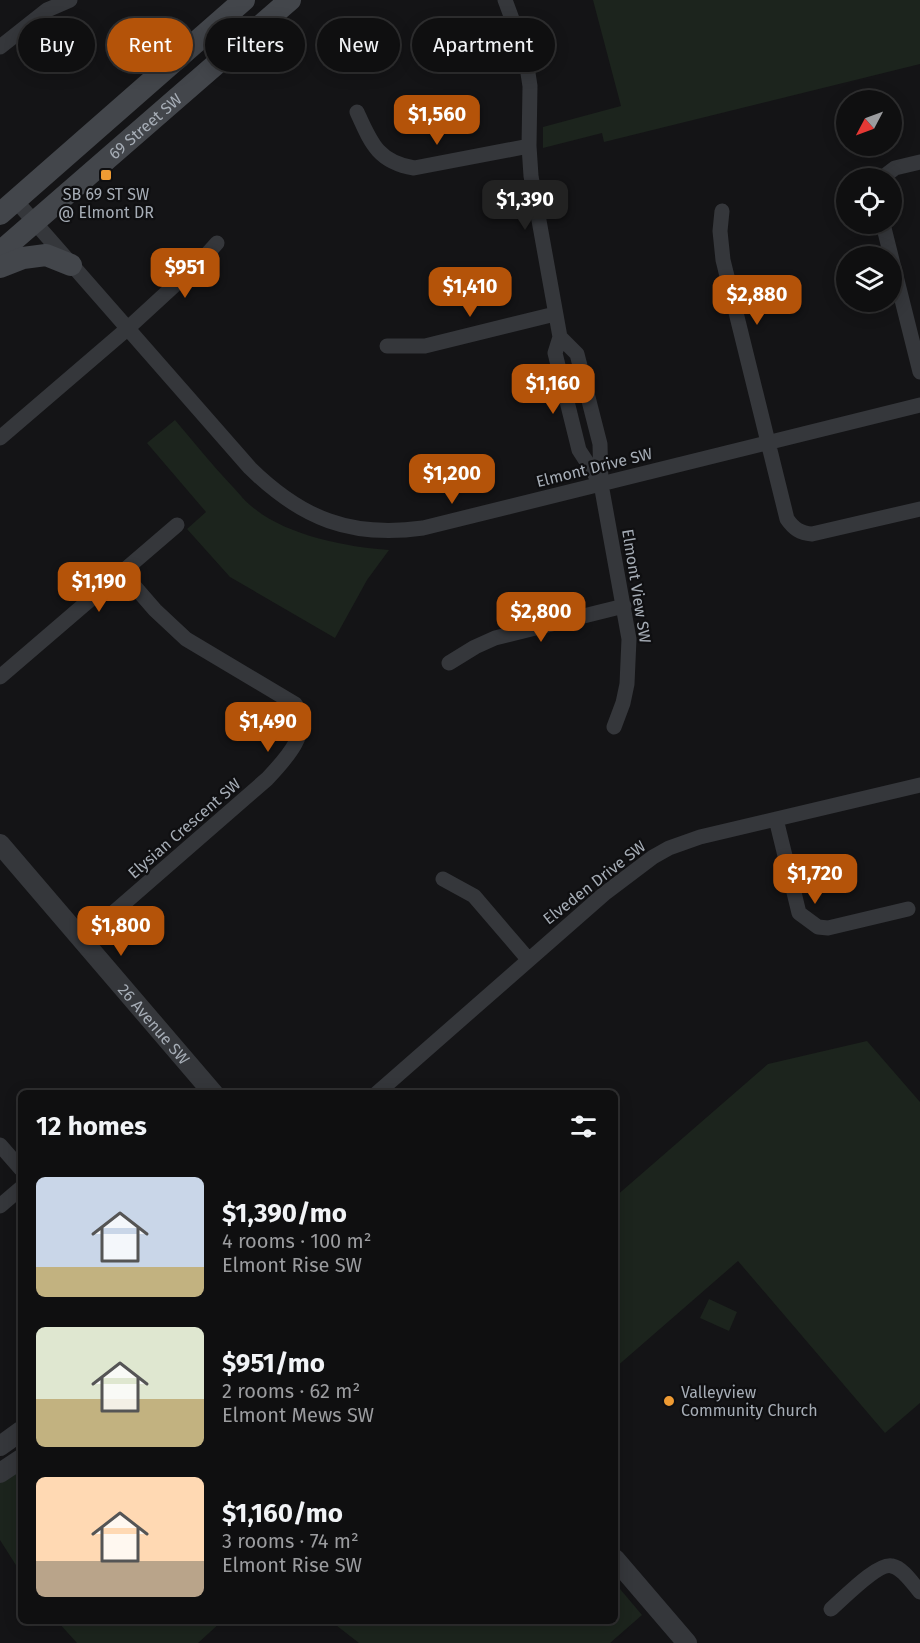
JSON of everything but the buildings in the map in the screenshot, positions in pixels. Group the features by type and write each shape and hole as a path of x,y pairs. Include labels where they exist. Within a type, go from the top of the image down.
{"main road":[{"name":"69 Street SW","path":"8,208 244,0"},
{"name":"69 Street SW","path":"0,252 291,0"},
{"path":"0,267 23,258 46,255 71,265"}],"street":[{"path":"0,47 45,5 70,0"},
{"path":"505,0 525,54 530,86 531,176 560,337 555,353 579,450 601,484"},
{"path":"357,112 366,133 381,154 399,165 414,168 529,146"},
{"path":"895,168 920,162"},
{"name":"Elmont Drive SW","path":"8,208 35,222 215,430 262,480 298,508 340,525 369,531 423,528 920,405"},
{"path":"722,212 720,231 723,260 787,519 796,530 804,534 812,534 920,509"},
{"path":"886,234 920,372"},
{"path":"0,438 127,329 201,261 217,243"},
{"path":"387,346 425,346 555,314"},
{"path":"560,337 577,354 600,444 601,484"},
{"path":"567,403 588,398"},
{"name":"Elmont View SW","path":"601,484 629,639 629,671 623,703 614,727"},
{"path":"0,677 177,525"},
{"name":"Elysian Crescent SW","path":"82,940 267,780 291,748 302,728 302,716 295,704 186,639 155,610 122,572"},
{"path":"449,663 495,638 624,606"},
{"name":"Elveden Drive SW","path":"381,1090 604,894 653,857 669,848 700,837 920,785"},
{"path":"776,819 799,913 812,924 828,928 908,909"},
{"name":"26 Avenue SW","path":"0,844 211,1090"},
{"path":"443,879 474,896 528,959"},
{"path":"0,1145 18,1166"},
{"path":"0,1206 18,1191"},
{"path":"0,1446 18,1433"},
{"path":"0,1473 18,1461"},
{"path":"618,1562 687,1643"},
{"path":"831,1609 873,1573 886,1565 898,1569 920,1592"}],"shaded area":[{"path":"593,0 920,0 920,64 604,142 602,133 543,148 543,127 621,106"},
{"path":"175,420 246,501 269,518 301,533 337,543 389,550 367,580 335,638 230,577 187,529 206,512 147,443"},
{"path":"867,1041 920,1102 920,1403 885,1433 738,1261 618,1365 618,1194 768,1064"},
{"path":"709,1299 737,1312 729,1331 700,1318"},
{"path":"18,1472 18,1568 0,1540 0,1483"},
{"path":"618,1587 642,1615 610,1643 359,1643 335,1624 618,1624"},
{"path":"60,1624 219,1624 198,1643 77,1643"}],"place":[{"name":"SB 69 ST SW @ Elmont DR","path":"106,175"},
{"name":"Valleyview Community Church","path":"669,1401"}]}
